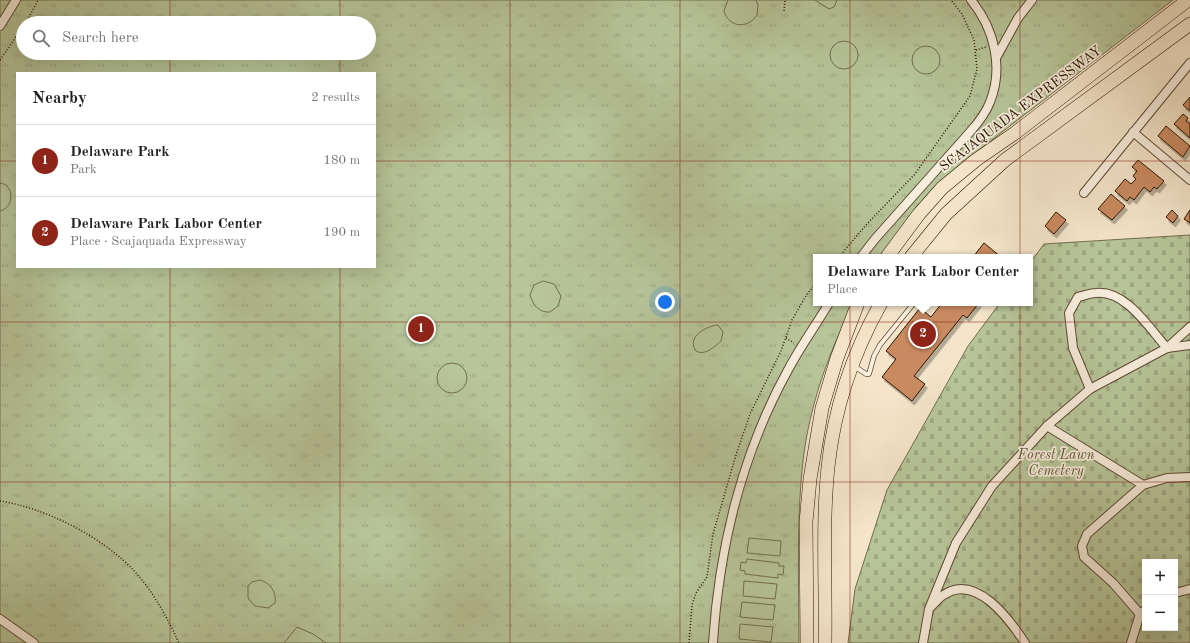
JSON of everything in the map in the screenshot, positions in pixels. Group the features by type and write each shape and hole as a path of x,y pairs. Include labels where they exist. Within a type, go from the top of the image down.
{"highway":[{"name":"SCAJAQUADA EXPRESSWAY","path":"888,254 919,214 942,188 970,164 1016,133 1188,0"},
{"path":"915,254 946,214 1005,160 1190,24"},
{"path":"807,643 806,522 810,479 822,408 837,358 857,306"},
{"path":"826,643 825,503 828,465 834,430 852,364 865,332 879,306"}],"street":[{"path":"0,26 16,0"},
{"path":"864,254 984,116 990,102 995,85 996,58 987,25 980,10 972,0"},
{"path":"996,58 1018,18 1032,0"},
{"path":"1084,193 1190,62"},
{"path":"1133,132 1190,180"},
{"path":"1090,389 1073,348 1069,313 1078,297 1097,293 1118,297 1136,313 1167,348"},
{"path":"713,643 725,546 748,460 763,422 788,370 827,306"},
{"path":"922,643 929,609 956,543 992,486 1047,426 1090,389 1167,348 1190,327"},
{"path":"1167,348 1190,345"},
{"path":"1047,426 1143,485"},
{"path":"1131,643 1142,612 1084,557 1082,546 1086,534 1143,485 1167,478 1190,477"},
{"path":"929,609 943,595 949,593 962,590 978,593 985,596 1000,611 1025,643"},
{"path":"1178,592 1190,590"},
{"path":"0,619 34,643"}],"lane":[{"path":"852,364 866,374 870,374 874,356 880,345 912,306"}],"path":[{"path":"30,16 38,0"},
{"path":"784,11 785,0"},
{"path":"842,254 866,225 916,174 970,96 977,69 974,40 962,14 951,0"},
{"path":"0,60 16,37"},
{"path":"0,501 25,507 54,518 86,534 113,551 136,573 154,597 179,643"}],"green space":[{"path":"0,0 1173,0 975,153 884,254 813,254 813,306 852,306 836,340 821,380 806,441 799,506 799,643 0,643"},
{"path":"728,0 756,0 758,5 757,15 749,23 739,25 730,21 726,17 724,11"},
{"path":"815,0 837,0 834,7 829,9"},
{"path":"844,41 854,45 858,55 854,65 844,69 834,65 830,55 834,45"},
{"path":"926,46 936,50 940,60 936,70 926,74 916,70 912,60 916,50"},
{"path":"0,183 8,188 11,197 8,206 0,211"},
{"name":"Forest Lawn Cemetery","path":"1190,235 1190,643 848,643 855,589 887,490 968,346 998,306 1033,306 1033,259 1044,244"},
{"path":"543,281 554,284 561,296 558,306 550,312 537,308 530,295 534,285"},
{"path":"718,325 723,332 721,341 706,352 696,351 694,346 695,337 703,330"},
{"path":"452,363 463,367 467,378 463,389 452,393 441,389 437,378 441,367"},
{"path":"749,538 781,541 780,556 747,553"},
{"path":"747,559 779,563 779,566 784,566 783,575 778,574 778,578 745,574 745,571 740,570 741,562 746,563"},
{"path":"260,580 267,583 272,588 275,595 275,603 268,608 255,606 248,598 248,586 252,582"},
{"path":"744,581 777,584 775,599 743,596"},
{"path":"742,602 775,605 773,620 740,617"},
{"path":"740,624 773,627 771,642 739,639"},
{"path":"297,627 313,634 326,643 284,643"}],"building":[{"path":"1190,97 1190,111 1183,105"},
{"path":"1183,114 1188,118 1186,121 1190,124 1190,138 1174,124"},
{"path":"1166,126 1190,146 1183,157 1158,136"},
{"path":"1138,160 1164,181 1157,189 1154,187 1150,192 1144,187 1134,200 1130,197 1127,201 1115,191 1125,179 1131,184 1136,179 1133,176 1137,171 1132,167"},
{"path":"1111,194 1125,206 1112,220 1098,209"},
{"path":"1172,210 1178,216 1173,223 1166,217"},
{"path":"1190,210 1190,223 1184,219"},
{"path":"1056,212 1066,220 1054,234 1045,226"},
{"path":"984,243 997,254 975,254"},
{"path":"940,306 977,306 967,318 963,315 914,376 925,384 912,401 882,377 896,359 886,351 920,308 931,317"}],"place":[{"name":"Delaware Park","path":"421,329"},
{"name":"Delaware Park Labor Center","path":"923,334"}]}
